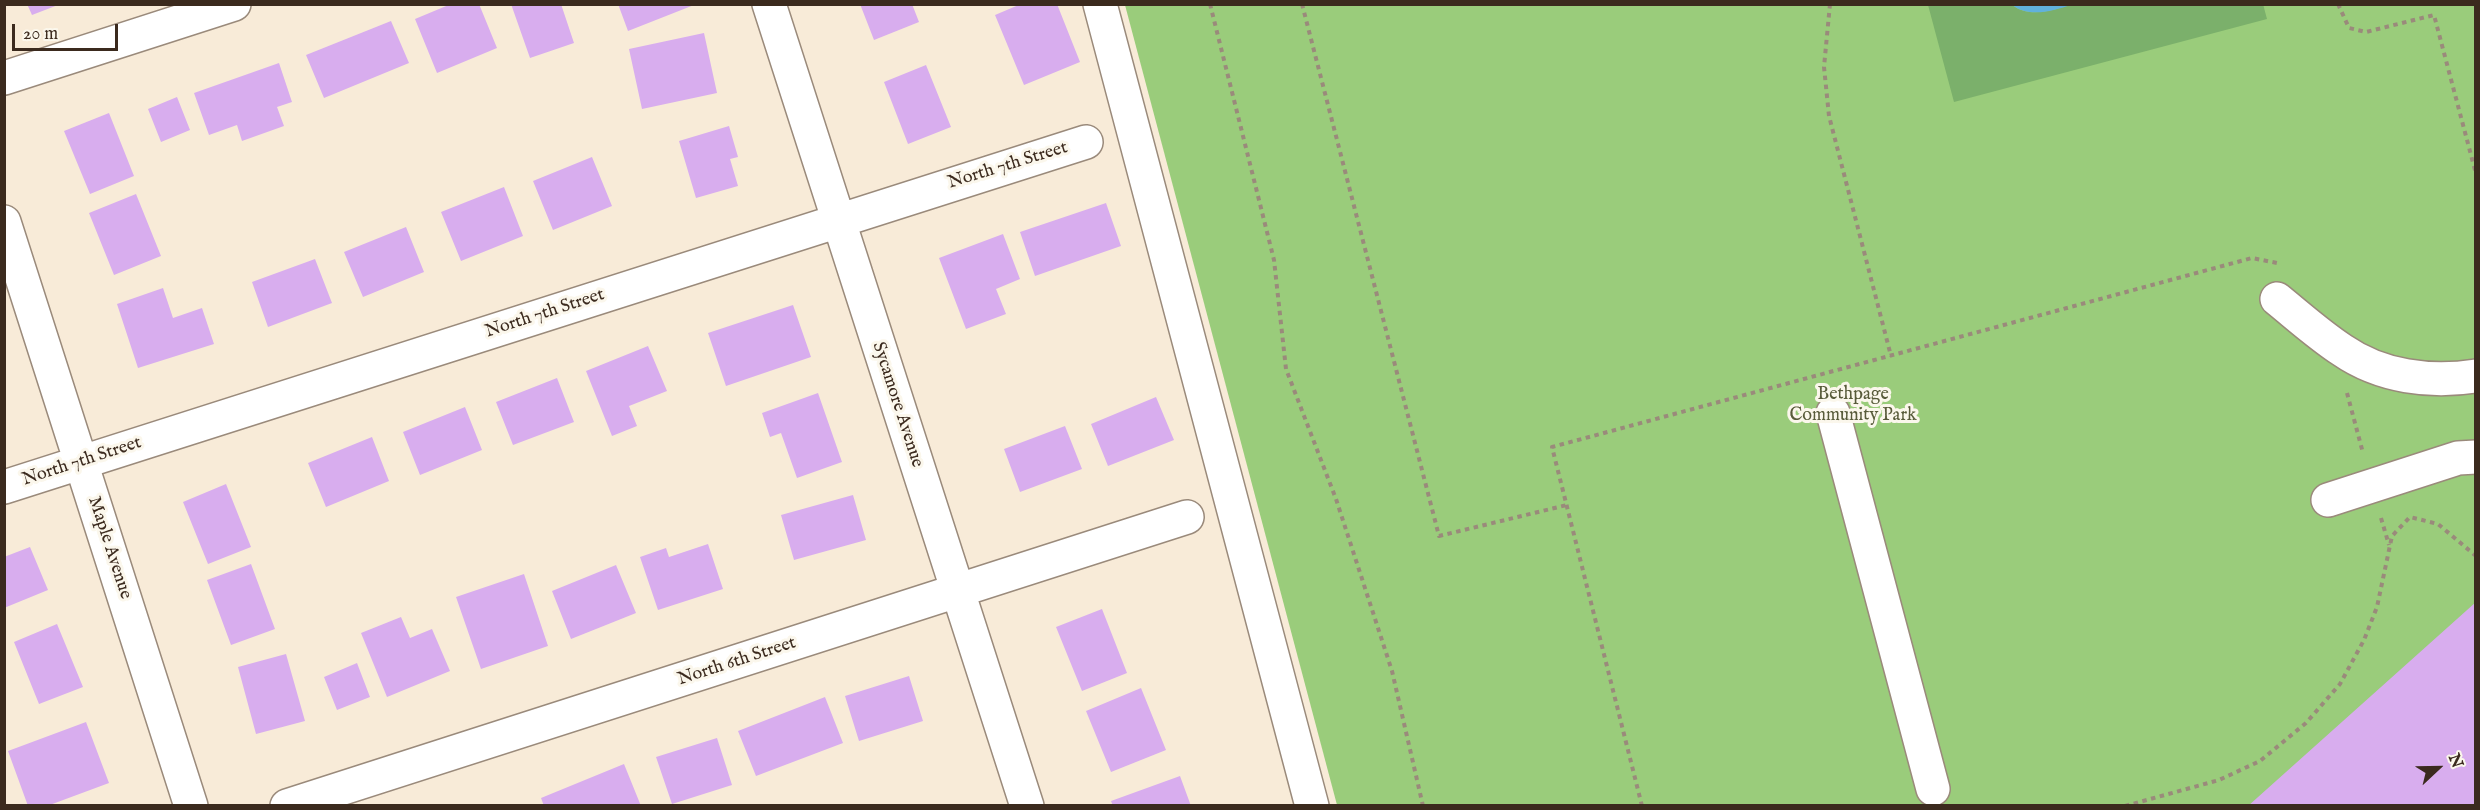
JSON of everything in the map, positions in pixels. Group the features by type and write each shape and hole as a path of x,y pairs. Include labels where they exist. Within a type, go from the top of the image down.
{"street":[{"path":"4,78 234,4"},
{"name":"Sycamore Avenue","path":"769,4 1027,806"},
{"path":"1100,4 1312,806"},
{"name":"North 7th Street","path":"4,487 1086,142"},
{"name":"Maple Avenue","path":"4,222 191,806"},
{"path":"2277,299 2344,352 2382,369 2416,379 2447,380 2475,376"},
{"path":"1833,413 1933,789"},
{"path":"2328,500 2458,458 2475,457"},
{"name":"North 6th Street","path":"287,806 1187,517"}],"path":[{"path":"1210,4 1274,260 1286,369 1336,499 1392,671 1423,806"},
{"path":"1302,4 1439,536 1567,505"},
{"path":"1830,4 1824,67 1829,116 1891,356"},
{"path":"2338,4 2349,28 2366,32 2434,15 2475,174"},
{"path":"1642,806 1552,447 2253,258 2283,264"},
{"path":"2351,355 2341,369 2389,548"},
{"path":"2125,806 2219,780 2260,761 2306,723 2340,684 2364,640 2377,607 2392,536 2410,517 2439,524 2475,556"}],"green space":[{"path":"2071,4 2263,4 2267,19 1954,102 1928,5 2012,5 2026,11 2041,12"},
{"name":"Bethpage Community Park","path":"1125,5 2475,5 2475,805 1337,805"}],"water":[{"path":"2012,5 2071,5 2049,11 2034,12"}],"building":[{"path":"27,4 58,4 58,5 32,15"},
{"path":"451,4 479,4 497,48 437,73 415,19"},
{"path":"511,4 561,4 574,43 530,58"},
{"path":"618,4 694,4 694,5 628,31"},
{"path":"860,4 912,4 919,22 874,40"},
{"path":"1021,4 1057,4 1080,62 1024,85 995,15"},
{"path":"391,21 409,63 324,98 306,55"},
{"path":"704,33 717,93 642,109 629,49"},
{"path":"279,63 292,102 277,107 284,126 242,141 237,125 209,135 194,93"},
{"path":"926,65 951,127 908,144 884,82"},
{"path":"177,97 190,130 161,142 148,109"},
{"path":"109,113 134,176 90,194 64,131"},
{"path":"729,126 738,157 730,159 738,186 696,198 679,141"},
{"path":"592,157 612,206 553,230 533,181"},
{"path":"504,187 523,236 461,261 441,212"},
{"path":"136,194 161,256 114,275 89,213"},
{"path":"1106,203 1121,246 1035,276 1020,232"},
{"path":"406,227 424,272 363,297 344,252"},
{"path":"1003,234 1020,279 996,289 1006,314 966,329 939,258"},
{"path":"315,259 332,303 268,327 252,282"},
{"path":"163,288 173,318 202,308 214,344 138,368 117,304"},
{"path":"793,305 811,357 726,386 708,333"},
{"path":"648,346 667,391 629,406 637,426 612,436 586,371"},
{"path":"557,378 574,422 513,445 496,402"},
{"path":"818,393 842,462 797,478 781,433 770,437 762,413"},
{"path":"1156,397 1174,440 1108,466 1091,424"},
{"path":"465,407 482,450 420,475 403,432"},
{"path":"1065,426 1082,469 1020,492 1004,449"},
{"path":"372,437 389,481 326,507 308,463"},
{"path":"226,484 251,547 208,564 183,502"},
{"path":"853,495 866,540 794,560 781,515"},
{"path":"708,544 723,589 658,610 640,557 666,548 669,557"},
{"path":"30,547 48,590 4,608 4,557"},
{"path":"251,564 275,629 231,645 207,580"},
{"path":"616,565 636,613 571,639 552,591"},
{"path":"524,574 548,646 481,669 456,597"},
{"path":"2476,602 2476,806 2248,806"},
{"path":"1102,609 1127,673 1082,691 1056,627"},
{"path":"401,617 410,638 432,629 450,671 387,697 361,633"},
{"path":"57,624 83,687 39,704 14,642"},
{"path":"286,654 305,721 256,734 238,667"},
{"path":"357,663 370,697 337,710 324,677"},
{"path":"909,676 923,721 859,741 845,696"},
{"path":"1141,688 1166,750 1111,772 1086,711"},
{"path":"825,697 843,743 756,776 738,731"},
{"path":"86,722 109,783 47,806 28,806 8,751"},
{"path":"717,738 732,785 672,804 656,757"},
{"path":"624,764 641,806 544,806 541,798"},
{"path":"1180,776 1191,806 1113,806 1111,801"}]}
